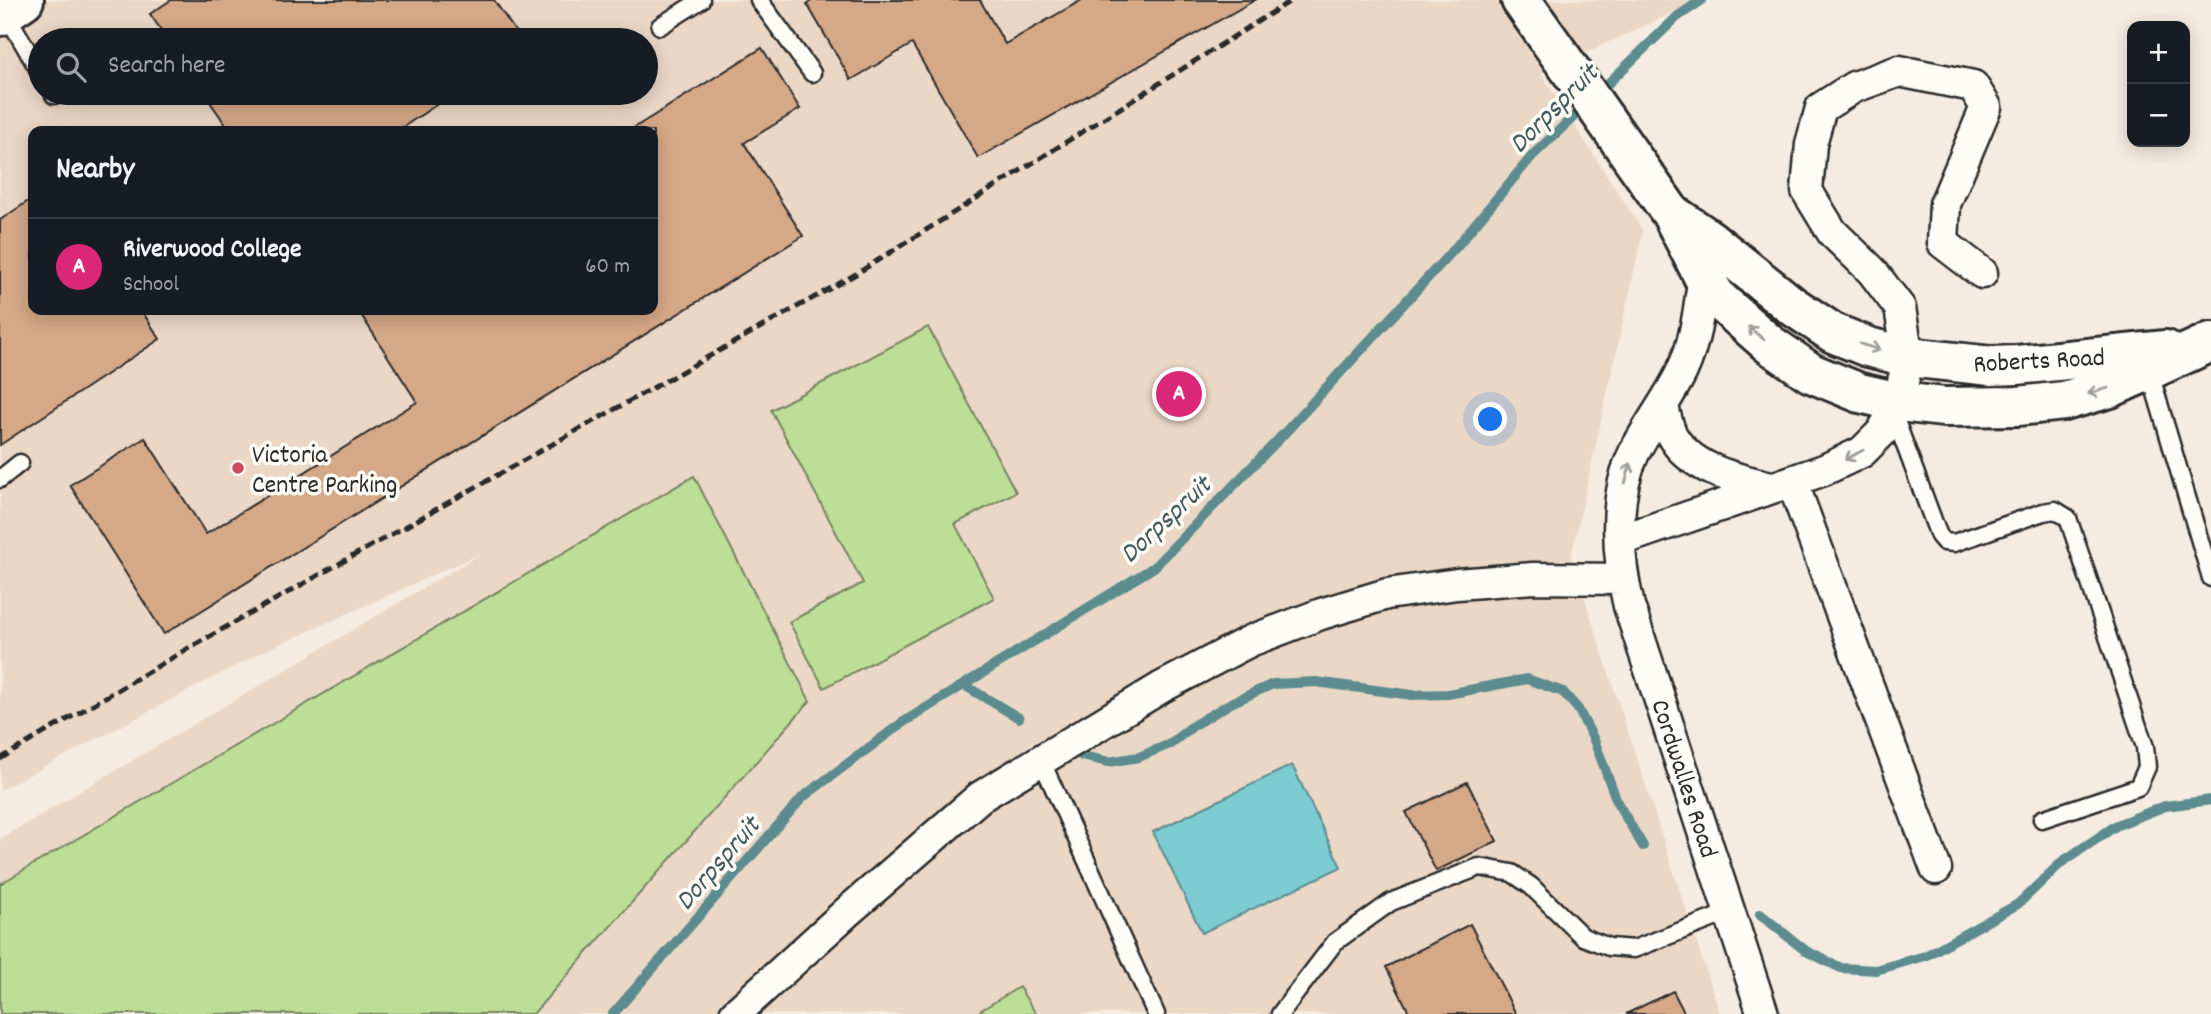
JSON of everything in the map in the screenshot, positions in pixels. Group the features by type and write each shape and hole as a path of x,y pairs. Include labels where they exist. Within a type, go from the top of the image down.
{"street":[{"path":"1521,0 1662,202"},
{"path":"1621,540 1824,470 1862,452 1882,432 1896,407 1909,357 1900,308 1872,271 1832,232 1807,191 1811,144 1821,108 1854,87 1899,71 1973,86 1986,107 1945,204 1943,243 1982,273"},
{"name":"Roberts Road","path":"1662,202 1791,305 1833,333 1868,347 1909,357 1991,366 2148,353 2208,343"},
{"name":"Roberts Road","path":"1662,202 1703,278 1732,313 1769,344 1811,373 1896,407 1978,408 2064,401 2110,388 2208,343"},
{"name":"Cordwalles Road","path":"1710,240 1693,340 1683,369 1632,457 1621,503 1623,579 1629,606 1763,1014"},
{"path":"1663,407 1672,436 1681,449 1699,463 1739,480 1781,484"},
{"path":"1781,484 1936,869"},
{"path":"735,1014 980,797 1162,687 1250,641 1321,614 1387,594 1457,584 1533,578 1623,579"}],"lane":[{"path":"660,26 701,0"},
{"path":"759,0 812,73"},
{"path":"10,9 28,47"},
{"path":"2149,370 2211,579"},
{"path":"1896,407 1938,536 1944,541 1954,543 2043,512 2055,510 2068,518 2145,747 2147,767 2138,787 2042,819"},
{"path":"0,479 20,463"},
{"path":"1041,760 1156,1014"},
{"path":"1280,1014 1335,942 1391,902 1479,867 1512,873 1531,886 1583,937 1609,947 1634,949 1730,912"}],"shaded area":[{"path":"0,0 1701,0 1541,73 1643,231 1571,557 1720,1014 0,1014 0,839 484,552 260,653 0,790"}],"green space":[{"path":"928,327 1016,492 955,524 994,598 824,688 789,622 863,583 771,410"},
{"path":"694,476 810,701 533,1014 0,1014 0,884"},
{"path":"1019,987 1036,1014 975,1014"}],"water":[{"path":"1292,765 1341,867 1202,933 1153,832"}],"building":[{"path":"171,0 494,0 513,28 160,28 150,14"},
{"path":"813,0 980,0 1005,44 1082,0 1255,0 978,158 912,44 851,80 807,4"},
{"path":"762,48 800,109 744,143 803,236 164,634 70,485 145,438 206,534 417,402 361,315 658,315 658,126 637,126"},
{"path":"212,105 436,105 404,126 227,126"},
{"path":"28,201 28,315 144,315 160,339 0,445 0,220"},
{"path":"1467,782 1497,841 1436,871 1406,812"},
{"path":"1470,924 1516,1014 1410,1014 1386,967"},
{"path":"1673,991 1685,1014 1626,1014"}],"waterway":[{"name":"Dorpspruit","path":"1596,95 1677,17 1702,0"},
{"name":"Dorpspruit","path":"613,1014 803,797 902,723 1154,567 1279,439 1456,247 1533,155 1585,106"},
{"path":"1082,756 1109,762 1139,757 1170,744 1194,725 1231,703 1273,684 1316,682 1412,695 1448,694 1527,679 1563,692 1578,709 1594,740 1618,804 1643,846"},
{"path":"964,685 1019,718"},
{"path":"1760,914 1806,951 1841,968 1876,970 1925,956 2018,904 2062,862 2117,825 2165,806 2211,800"}],"railway":[{"path":"0,759 187,649 856,274 1292,0"}],"place":[{"name":"Riverwood College","path":"1179,394"},
{"name":"Victoria Centre Parking","path":"238,468"}]}
